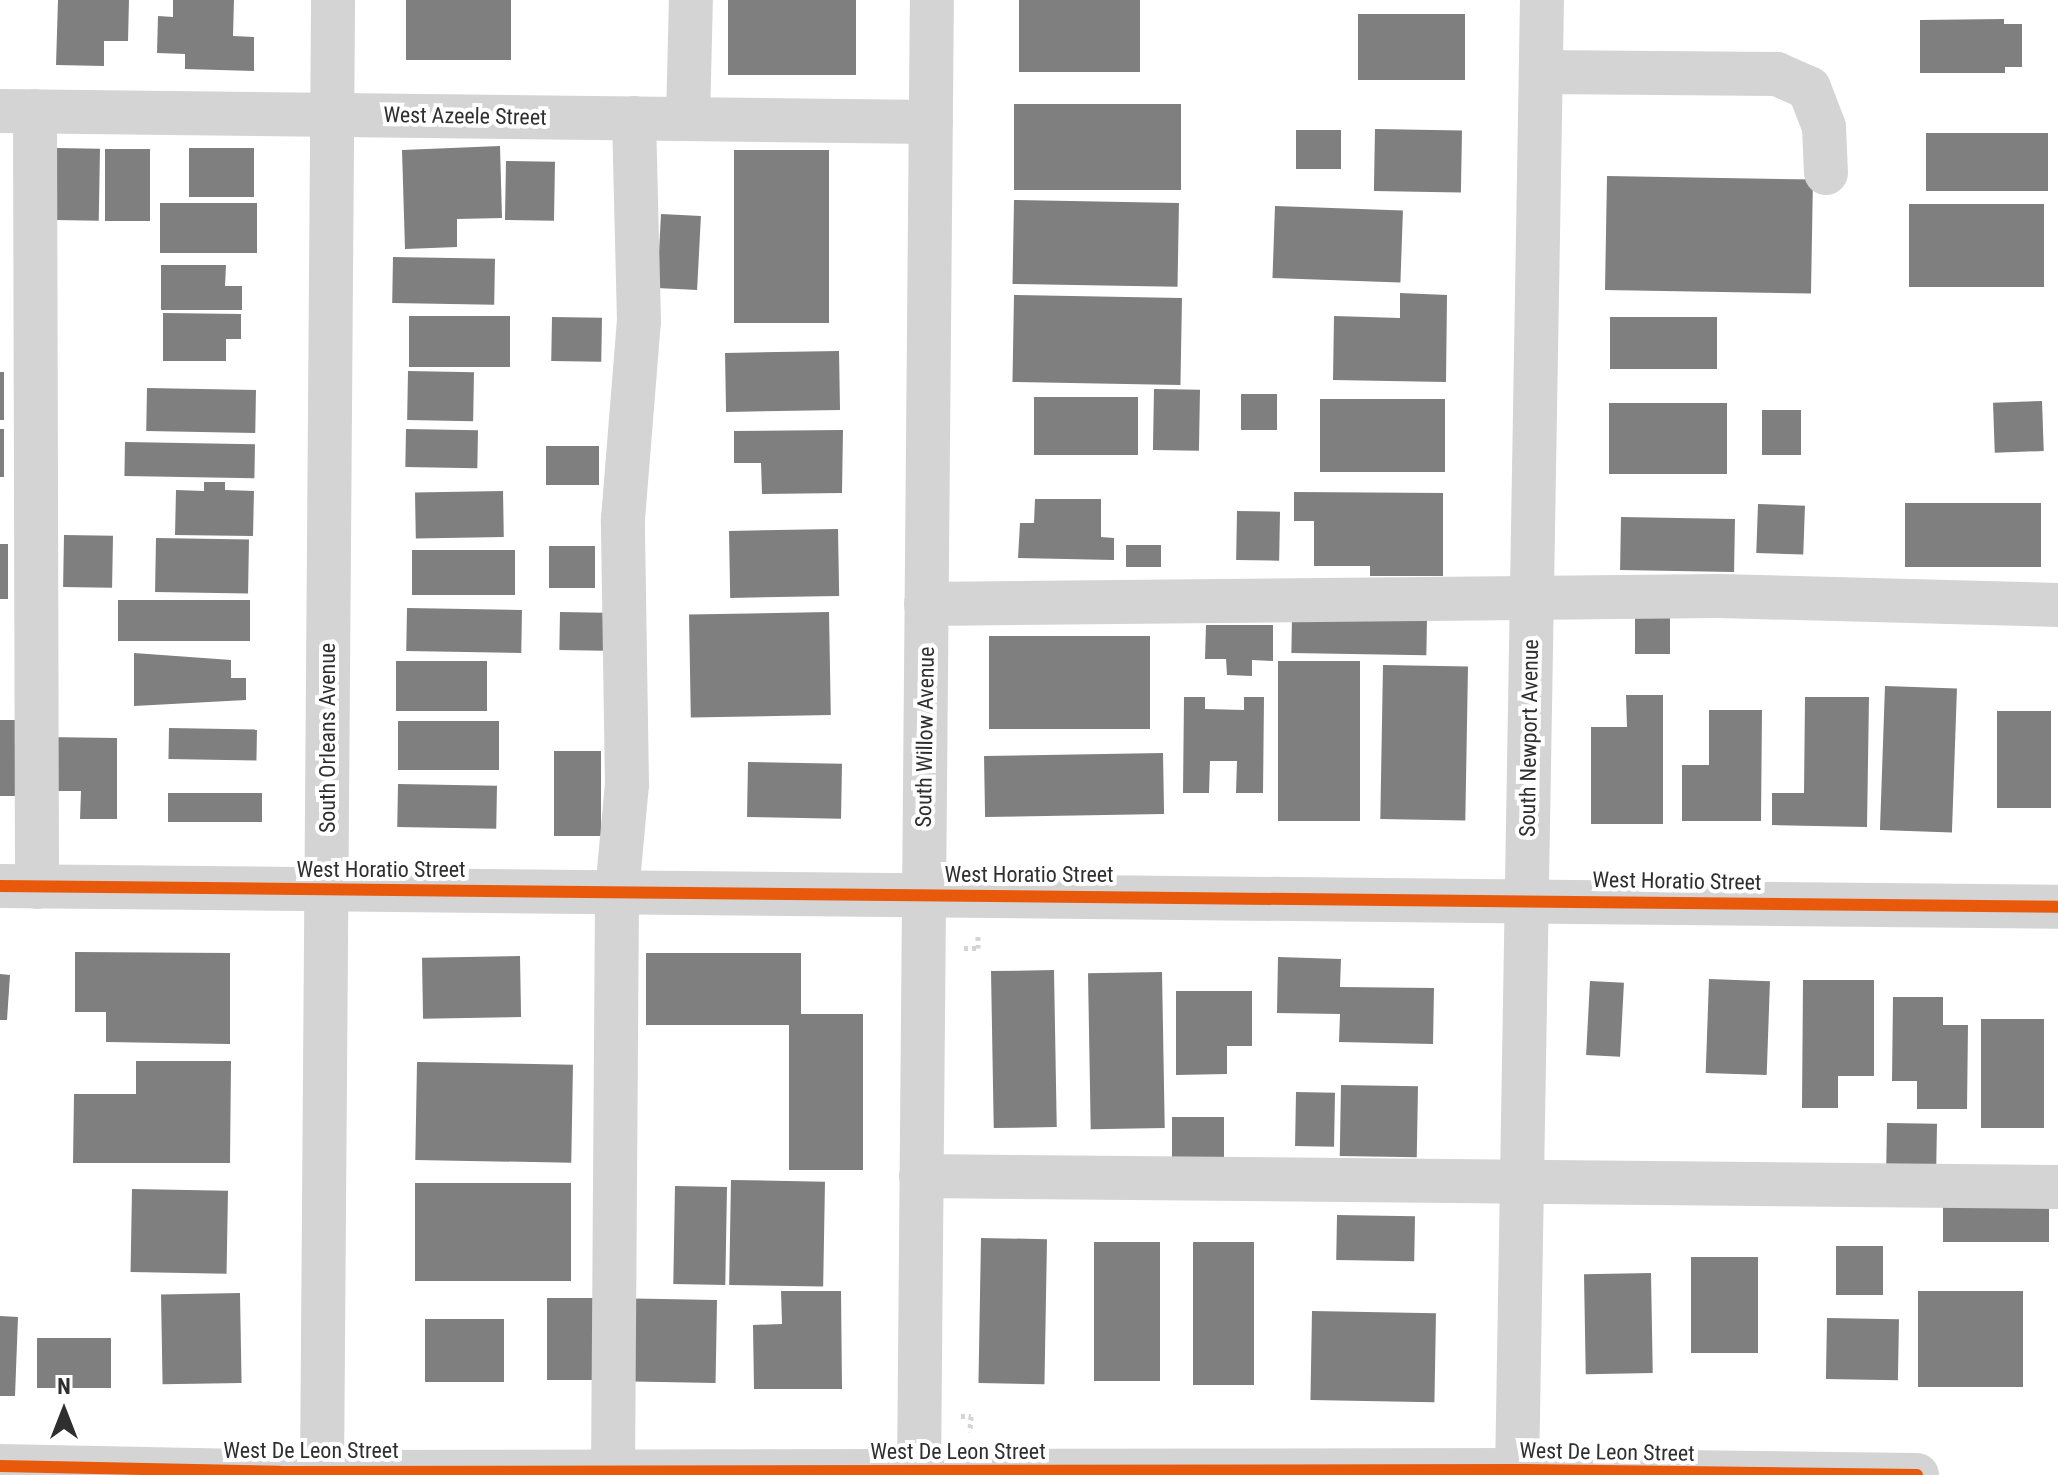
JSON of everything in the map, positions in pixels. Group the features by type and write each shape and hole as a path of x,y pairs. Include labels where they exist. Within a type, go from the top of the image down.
{"street":[{"name":"South Orleans Avenue","path":"322,1473 333,0"},
{"path":"688,119 691,0"},
{"name":"South Willow Avenue","path":"919,1474 932,0"},
{"name":"South Newport Avenue","path":"1517,1473 1542,0"},
{"path":"1541,72 1777,74 1809,88 1824,127 1826,173"},
{"name":"West Azeele Street","path":"18,111 931,122"},
{"path":"18,111 18,886"},
{"path":"613,1472 617,892 627,785 623,519 639,322 634,118"},
{"path":"926,604 1718,596 2058,605"},
{"name":"West Horatio Street","path":"18,886 1527,899 2058,907"},
{"path":"921,1176 2058,1187"},
{"name":"West De Leon Street","path":"19,1469 322,1473 1917,1475"}],"building":[{"path":"58,0 129,0 128,41 104,41 104,66 56,65"},
{"path":"173,0 234,0 233,36 254,37 254,71 185,69 185,54 157,53 158,16 173,17"},
{"path":"406,0 511,0 511,60 406,60"},
{"path":"728,0 856,0 856,75 728,75"},
{"path":"1019,0 1140,0 1140,72 1019,72"},
{"path":"1358,14 1465,14 1465,80 1358,80"},
{"path":"2004,19 2004,24 2022,24 2022,67 2005,67 2005,73 1920,73 1920,20"},
{"path":"1014,104 1181,104 1181,190 1014,190"},
{"path":"1375,129 1462,131 1461,193 1374,191"},
{"path":"1296,130 1341,130 1341,169 1296,169"},
{"path":"1926,133 2048,133 2048,191 1926,191"},
{"path":"500,146 502,218 457,219 457,247 405,249 402,150"},
{"path":"56,148 100,149 99,221 55,220"},
{"path":"189,148 254,148 254,197 189,197"},
{"path":"105,149 150,149 150,221 105,221"},
{"path":"734,150 829,150 829,323 734,323"},
{"path":"506,161 555,162 554,221 505,220"},
{"path":"1607,176 1813,180 1811,294 1605,290"},
{"path":"1014,200 1179,203 1178,287 1013,284"},
{"path":"160,203 257,203 257,253 160,253"},
{"path":"1909,204 2044,204 2044,287 1909,287"},
{"path":"1275,206 1403,210 1400,282 1272,278"},
{"path":"661,214 701,216 697,290 657,288"},
{"path":"393,257 495,259 494,305 392,303"},
{"path":"161,265 226,265 225,286 242,286 242,310 161,310"},
{"path":"1400,293 1447,295 1446,382 1333,380 1334,316 1400,318"},
{"path":"1014,295 1182,298 1180,385 1012,382"},
{"path":"163,313 241,314 241,339 226,339 226,361 163,361"},
{"path":"409,316 510,316 510,367 409,367"},
{"path":"552,317 602,318 601,362 551,361"},
{"path":"1610,317 1717,317 1717,369 1610,369"},
{"path":"839,351 840,410 726,412 725,353"},
{"path":"408,371 474,372 473,421 407,420"},
{"path":"0,372 4,372 4,420 0,420"},
{"path":"147,388 256,390 255,433 146,431"},
{"path":"1154,389 1200,390 1199,451 1153,450"},
{"path":"1241,394 1277,394 1277,430 1241,430"},
{"path":"1034,397 1138,397 1138,455 1034,455"},
{"path":"1320,399 1445,399 1445,472 1320,472"},
{"path":"2042,401 2044,451 1995,453 1993,403"},
{"path":"1609,403 1727,403 1727,474 1609,474"},
{"path":"1762,410 1801,410 1801,455 1762,455"},
{"path":"0,429 4,429 4,477 0,477"},
{"path":"406,429 478,430 477,468 405,467"},
{"path":"843,430 842,493 762,494 761,463 734,463 734,431"},
{"path":"125,442 255,444 254,478 124,476"},
{"path":"546,446 599,446 599,485 546,485"},
{"path":"204,482 225,482 225,490 254,491 253,536 175,535 176,490 204,491"},
{"path":"503,491 504,537 416,539 415,493"},
{"path":"1294,492 1443,493 1443,576 1370,576 1370,566 1314,566 1314,521 1294,521"},
{"path":"1035,499 1101,499 1101,537 1114,538 1114,560 1018,558 1020,523 1034,523"},
{"path":"1905,503 2041,503 2041,567 1905,567"},
{"path":"1758,504 1805,506 1803,555 1756,553"},
{"path":"1237,511 1280,512 1279,561 1236,560"},
{"path":"1621,517 1735,519 1734,572 1620,570"},
{"path":"838,529 839,596 730,598 729,531"},
{"path":"64,535 113,536 112,588 63,587"},
{"path":"156,538 249,540 248,594 155,592"},
{"path":"0,544 8,544 8,599 0,599"},
{"path":"1126,545 1161,545 1161,567 1126,567"},
{"path":"549,546 595,546 595,588 549,588"},
{"path":"412,550 515,550 515,595 412,595"},
{"path":"118,600 250,600 250,641 118,641"},
{"path":"407,608 522,610 521,653 406,651"},
{"path":"560,612 605,613 604,651 559,650"},
{"path":"829,612 831,715 691,717 689,614"},
{"path":"1292,617 1427,619 1426,655 1291,653"},
{"path":"1635,618 1670,618 1670,654 1635,654"},
{"path":"1206,625 1273,625 1273,661 1252,660 1252,676 1227,675 1226,659 1205,659"},
{"path":"989,636 1150,636 1150,729 989,729"},
{"path":"134,653 231,660 231,678 246,678 246,700 134,706"},
{"path":"396,661 487,661 487,711 396,711"},
{"path":"1278,661 1360,661 1360,821 1278,821"},
{"path":"1383,665 1468,666 1465,820 1380,819"},
{"path":"1885,686 1957,689 1952,832 1880,830"},
{"path":"1626,695 1663,695 1663,824 1591,824 1591,727 1627,727"},
{"path":"1184,697 1205,697 1205,709 1244,710 1244,697 1264,697 1263,793 1236,793 1237,761 1210,761 1209,793 1183,793"},
{"path":"1805,697 1869,697 1867,827 1772,825 1772,793 1804,793"},
{"path":"1709,710 1762,710 1761,821 1682,821 1682,765 1709,765"},
{"path":"1997,711 2051,711 2051,808 1997,808"},
{"path":"0,720 15,720 15,796 0,796"},
{"path":"398,721 499,721 499,770 398,770"},
{"path":"169,728 257,730 256,761 168,759"},
{"path":"46,737 117,738 117,819 80,819 81,791 46,791"},
{"path":"554,751 601,751 601,836 554,836"},
{"path":"1163,753 1164,814 985,817 984,756"},
{"path":"748,762 842,764 841,819 747,817"},
{"path":"398,784 497,786 496,829 397,827"},
{"path":"168,793 262,793 262,822 168,822"},
{"path":"75,952 230,953 230,1044 106,1042 106,1012 75,1012"},
{"path":"646,953 801,953 801,1014 863,1014 863,1170 789,1170 789,1025 646,1025"},
{"path":"520,956 521,1017 423,1019 422,958"},
{"path":"1278,957 1341,959 1340,987 1434,988 1433,1044 1339,1042 1340,1014 1277,1013"},
{"path":"1054,970 1057,1127 994,1128 991,971"},
{"path":"1162,972 1165,1128 1091,1129 1088,973"},
{"path":"0,974 10,975 7,1020 0,1020"},
{"path":"1709,979 1770,981 1767,1075 1706,1073"},
{"path":"1803,980 1874,980 1874,1076 1838,1076 1838,1108 1802,1108"},
{"path":"1590,981 1624,983 1620,1057 1586,1055"},
{"path":"1176,991 1252,991 1252,1046 1227,1046 1227,1074 1176,1075"},
{"path":"1893,997 1943,997 1943,1025 1968,1025 1967,1109 1917,1109 1917,1081 1892,1081"},
{"path":"1981,1019 2044,1019 2044,1128 1981,1128"},
{"path":"136,1061 231,1061 230,1163 73,1163 74,1094 136,1094"},
{"path":"417,1062 573,1065 571,1163 415,1160"},
{"path":"1341,1085 1418,1086 1417,1157 1340,1156"},
{"path":"1296,1092 1335,1093 1334,1147 1295,1146"},
{"path":"1172,1117 1224,1117 1224,1160 1172,1160"},
{"path":"1887,1123 1937,1124 1936,1172 1886,1171"},
{"path":"731,1180 825,1182 823,1287 729,1285"},
{"path":"415,1183 571,1183 571,1281 415,1281"},
{"path":"675,1186 727,1187 725,1285 673,1284"},
{"path":"132,1189 228,1191 227,1274 131,1272"},
{"path":"1943,1199 2049,1199 2049,1242 1943,1242"},
{"path":"1337,1215 1415,1216 1414,1261 1336,1260"},
{"path":"981,1238 1047,1239 1044,1384 978,1383"},
{"path":"1094,1242 1160,1242 1160,1381 1094,1381"},
{"path":"1193,1242 1254,1242 1254,1385 1193,1385"},
{"path":"1836,1246 1883,1246 1883,1295 1836,1295"},
{"path":"1691,1257 1758,1257 1758,1353 1691,1353"},
{"path":"1651,1273 1653,1373 1586,1374 1584,1274"},
{"path":"781,1291 841,1291 842,1389 754,1389 753,1325 782,1324"},
{"path":"1918,1291 2023,1291 2023,1387 1918,1387"},
{"path":"240,1293 242,1383 163,1384 161,1294"},
{"path":"547,1298 602,1298 602,1380 547,1380"},
{"path":"634,1299 717,1300 716,1383 633,1382"},
{"path":"1312,1311 1436,1313 1434,1402 1310,1400"},
{"path":"0,1316 18,1317 15,1396 0,1396"},
{"path":"1827,1318 1899,1319 1898,1380 1826,1379"},
{"path":"425,1319 504,1319 504,1382 425,1382"},
{"path":"37,1338 111,1338 111,1388 37,1388"}],"cycle path":[{"path":"0,886 2058,907"},
{"path":"0,1466 280,1472 1517,1470 1917,1475"}]}
